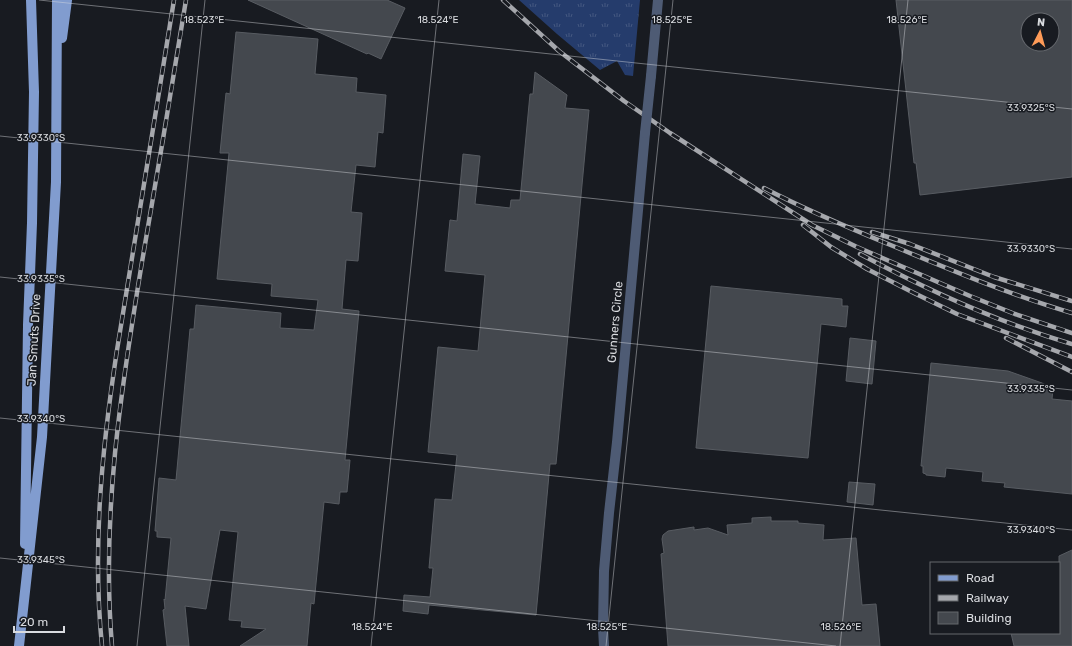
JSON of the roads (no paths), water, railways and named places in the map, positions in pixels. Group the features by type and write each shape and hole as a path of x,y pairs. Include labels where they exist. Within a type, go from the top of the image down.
{"main road":[{"name":"Jan Smuts Drive","path":"23,609 34,92 31,0"},
{"name":"Jan Smuts Drive","path":"19,646 42,437 56,182 57,0"},
{"path":"56,86 67,0"}],"street":[{"name":"Gunners Circle","path":"604,646 604,572 658,0"}],"railway":[{"path":"102,646 99,609 98,535 107,424 117,350 174,0"},
{"path":"112,646 109,598 109,549 111,501 120,405 134,310 186,0"},
{"path":"503,0 559,51 624,101 670,133 812,225 857,247 970,296 1015,314 1072,333"},
{"path":"764,188 796,204 860,232 938,264 1004,290 1072,313"},
{"path":"803,225 831,247 867,269 914,293 957,314 1072,357"},
{"path":"872,232 910,244 994,277 1072,301"},
{"path":"860,254 912,281 964,305 1017,326 1072,344"},
{"path":"1006,338 1072,372"}]}
